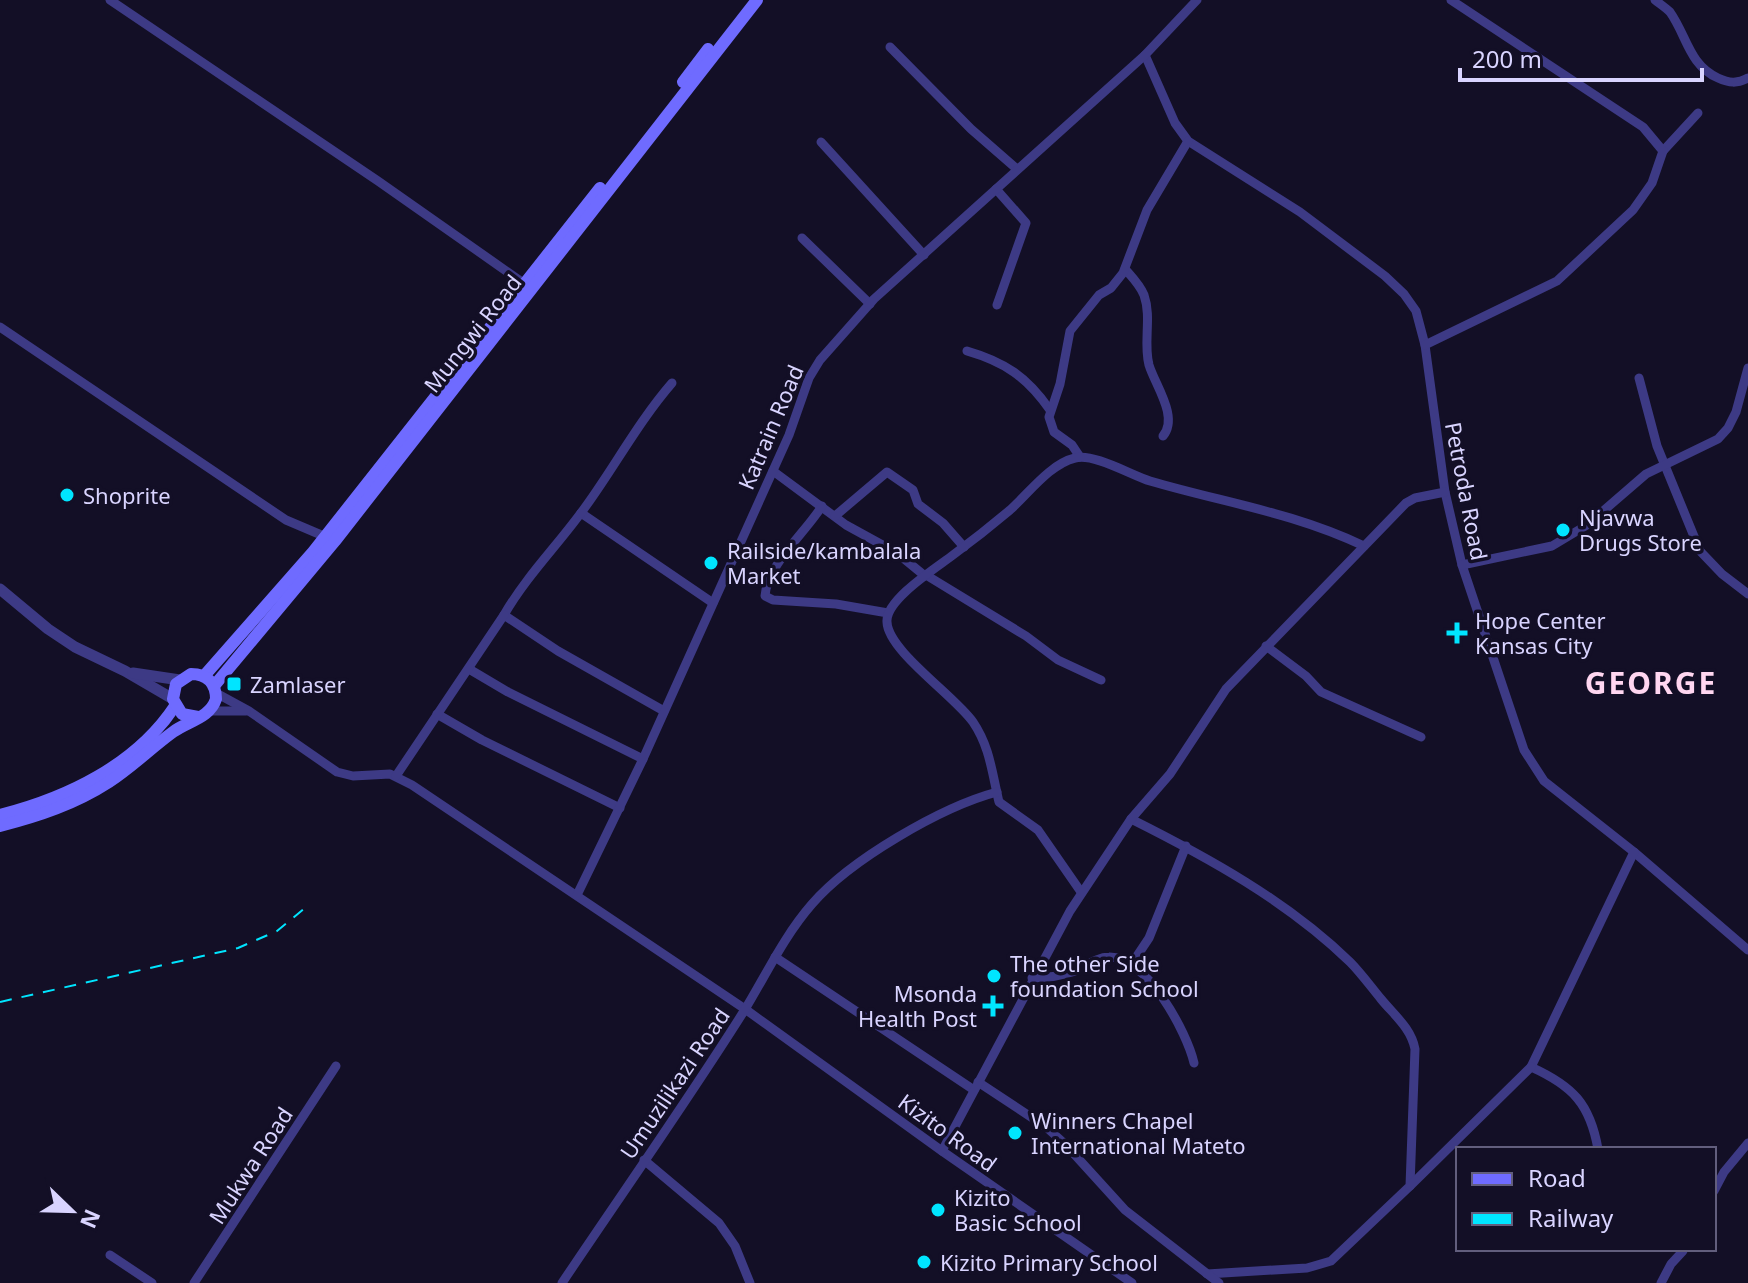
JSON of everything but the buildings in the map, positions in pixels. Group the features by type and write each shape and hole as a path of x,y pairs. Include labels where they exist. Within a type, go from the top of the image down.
{"main road":[{"name":"Mungwi Road","path":"215,690 335,541 748,0"},
{"name":"Mungwi Road","path":"204,676 326,537 757,0"},
{"path":"0,815 35,805 94,779 142,744 163,724 180,680 191,674 204,676 215,690 204,714 171,734 120,774 68,805 0,826"},
{"path":"174,702 182,714 204,714"}],"street":[{"path":"110,0 528,286"},
{"name":"Katrain Road","path":"577,895 643,759 773,471 814,369 870,304 1145,55 1197,0"},
{"path":"1451,0 1643,127 1663,151"},
{"path":"1655,0 1669,11 1704,72 1727,82 1737,83 1748,78"},
{"path":"890,47 971,129 1017,169"},
{"name":"Petroda Road","path":"1145,55 1175,123 1188,141 1300,212 1385,276 1416,311 1425,345 1445,492 1462,565 1530,761 1552,788 1634,852 1748,950"},
{"path":"1425,345 1557,281 1633,210 1652,183 1663,151 1698,113"},
{"path":"1080,457 1072,445 1052,429 1050,410 1060,384 1070,331 1099,295 1116,284 1125,269 1147,210 1188,141"},
{"path":"821,142 924,255"},
{"path":"996,189 1026,223 997,305"},
{"path":"802,238 870,304"},
{"path":"1125,269 1141,289 1149,311 1148,358 1169,419 1163,436"},
{"path":"0,327 286,520 326,537"},
{"path":"967,351 997,361 1030,383 1050,410"},
{"path":"1462,565 1538,550 1566,539 1587,525 1624,491 1665,463 1718,439 1736,412 1748,368"},
{"path":"1639,378 1657,446 1700,551 1722,574 1748,594"},
{"path":"215,690 337,772 353,776 381,773 396,776 528,577 581,513 672,383"},
{"path":"1081,892 1038,830 1003,807 990,757 975,725 966,712 895,641 887,626 891,607 925,575 964,547 1061,464 1080,457 1189,492 1299,519 1364,546"},
{"path":"773,471 854,530 897,553 925,575 1026,636 1058,660 1101,680"},
{"path":"835,516 887,472 913,490 921,507 943,523 964,547"},
{"path":"942,1151 1032,978 1081,892 1131,819 1170,774 1226,689 1406,503 1445,492"},
{"path":"822,506 785,554 769,581 765,596 773,600 836,604 888,613"},
{"path":"581,513 713,603"},
{"path":"0,589 66,641 125,671 174,702"},
{"path":"504,615 558,651 664,711"},
{"path":"1266,646 1306,676 1321,692 1421,737"},
{"path":"469,669 508,692 643,759"},
{"path":"125,671 180,680"},
{"path":"204,714 249,711"},
{"path":"437,714 482,740 620,808"},
{"name":"Kizito Road","path":"396,776 745,1009 1132,1283"},
{"name":"Umuzilikazi Road","path":"562,1283 813,903 833,884 900,837 954,806 997,792"},
{"path":"1131,819 1186,846 1286,907 1351,964 1408,1030 1415,1049 1410,1186"},
{"path":"1131,965 1149,938 1186,846"},
{"path":"1207,1274 1320,1266 1331,1261 1531,1067 1634,852"},
{"path":"775,957 976,1086 1046,1127 1125,1210 1219,1283"},
{"path":"1032,978 1068,973 1106,957 1121,959 1141,972 1170,1010 1187,1037 1194,1063"},
{"name":"Mukwa Road","path":"194,1283 336,1066"},
{"path":"1531,1067 1561,1083 1580,1101 1594,1123 1598,1147"},
{"path":"1716,1187 1724,1172 1748,1143"},
{"path":"644,1160 719,1223 735,1246 750,1283"},
{"path":"1661,1283 1682,1251"},
{"path":"110,1255 152,1283"}],"railway":[{"path":"0,1002 238,948 277,931 305,908"}],"place":[{"name":"Shoprite","path":"67,495"},
{"name":"Njavwa Drugs Store","path":"1563,530"},
{"name":"Railside/kambalala Market","path":"711,563"},
{"name":"Hope Center Kansas City","path":"1457,633"},
{"name":"Zamlaser","path":"234,684"},
{"name":"The other Side foundation School","path":"994,976"},
{"name":"Msonda Health Post","path":"993,1006"},
{"name":"Winners Chapel International Mateto","path":"1015,1133"},
{"name":"Kizito Basic School","path":"938,1210"},
{"name":"Kizito Primary School","path":"924,1262"}],"district":[{"name":"GEORGE","path":"1651,682"}]}
